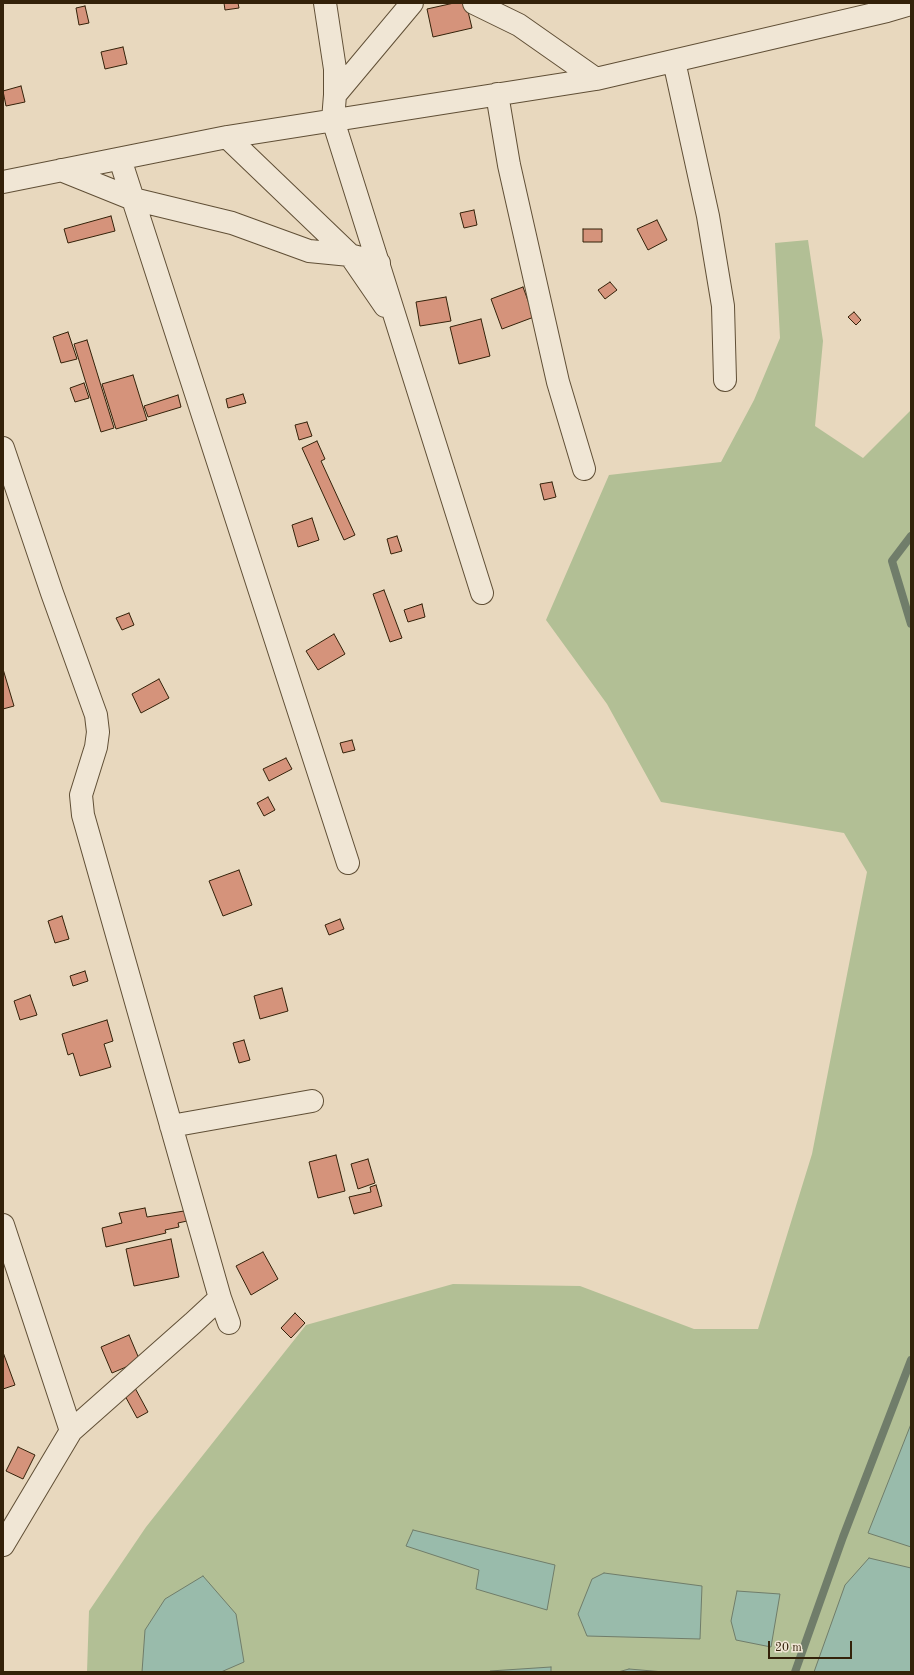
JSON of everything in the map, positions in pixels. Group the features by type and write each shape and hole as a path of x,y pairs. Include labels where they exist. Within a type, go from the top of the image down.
{"street":[{"path":"325,3 335,69 333,120 482,593"},
{"path":"335,95 412,3"},
{"path":"474,3 519,25 596,79"},
{"path":"3,182 227,137 596,79 887,11 911,4"},
{"path":"674,60 708,216 723,306 725,380"},
{"path":"497,94 509,165 558,382 584,469"},
{"path":"227,137 350,256 398,326"},
{"path":"120,158 348,863"},
{"path":"61,170 133,199 232,223 309,250 350,256 379,264"},
{"path":"3,448 52,593 96,715 98,732 96,747 81,795 81,805 220,1298 229,1323"},
{"path":"171,1126 312,1101"},
{"path":"3,1225 71,1430"},
{"path":"3,1545 71,1430 194,1323 220,1298"}],"shaded area":[{"path":"808,240 823,341 815,426 863,458 911,410 911,1672 87,1672 89,1611 146,1527 306,1325 453,1284 580,1286 694,1329 758,1329 812,1154 867,872 844,833 661,802 607,704 546,620 609,475 721,462 754,400 780,338 775,243"},
{"path":"911,1424 911,1547 868,1533"},
{"path":"413,1530 555,1565 547,1610 476,1589 479,1570 406,1546"},
{"path":"869,1558 911,1568 911,1672 814,1672 845,1585"},
{"path":"604,1573 702,1586 700,1639 587,1636 578,1614 592,1579"},
{"path":"203,1576 236,1614 244,1662 221,1672 142,1672 145,1630 165,1599"},
{"path":"737,1591 780,1594 771,1647 736,1640 731,1621"},
{"path":"551,1667 551,1672 490,1672 490,1671"},
{"path":"629,1669 664,1672 618,1672"}],"building":[{"path":"224,3 238,3 239,8 225,10"},
{"path":"454,3 466,3 472,28 433,37 427,9"},
{"path":"85,6 89,23 79,25 76,8"},
{"path":"123,47 127,64 105,69 101,52"},
{"path":"21,86 25,102 6,106 3,91"},
{"path":"474,210 477,225 464,228 460,213"},
{"path":"111,216 115,231 68,243 64,229"},
{"path":"657,220 667,240 648,250 637,229"},
{"path":"583,229 602,229 602,242 583,242"},
{"path":"610,282 617,290 605,299 598,290"},
{"path":"523,287 534,317 502,329 491,299"},
{"path":"446,297 451,321 420,326 416,302"},
{"path":"854,312 861,320 856,325 848,317"},
{"path":"481,319 490,356 459,364 450,327"},
{"path":"68,332 77,359 61,363 53,337"},
{"path":"87,340 114,428 101,432 74,344"},
{"path":"133,375 147,420 116,429 102,384"},
{"path":"84,383 89,398 75,402 70,388"},
{"path":"243,394 246,403 228,408 226,399"},
{"path":"178,395 181,407 148,417 144,406"},
{"path":"307,422 312,436 299,440 295,425"},
{"path":"317,441 325,459 321,461 355,535 344,540 302,448"},
{"path":"552,482 556,497 544,500 540,484"},
{"path":"312,518 319,540 298,547 292,525"},
{"path":"397,536 402,551 391,554 387,539"},
{"path":"384,590 402,638 390,642 373,594"},
{"path":"422,604 425,617 408,622 404,610"},
{"path":"129,613 134,625 122,630 116,618"},
{"path":"334,634 345,654 318,670 306,651"},
{"path":"3,669 14,706 3,709"},
{"path":"159,679 169,698 141,713 132,694"},
{"path":"352,740 355,750 343,753 340,743"},
{"path":"286,758 292,769 269,781 263,769"},
{"path":"268,797 275,810 264,816 257,803"},
{"path":"239,870 252,905 223,916 209,881"},
{"path":"62,916 69,939 55,943 48,921"},
{"path":"340,919 344,929 329,935 325,925"},
{"path":"85,971 88,981 73,986 70,976"},
{"path":"282,988 288,1011 260,1019 254,996"},
{"path":"30,995 37,1015 20,1020 14,1001"},
{"path":"107,1020 113,1041 104,1044 111,1067 80,1076 73,1053 68,1055 62,1034"},
{"path":"244,1040 250,1060 239,1063 233,1043"},
{"path":"336,1155 345,1191 318,1198 309,1162"},
{"path":"368,1159 375,1183 358,1189 351,1164"},
{"path":"376,1185 382,1206 354,1214 349,1197 371,1192 370,1187"},
{"path":"145,1208 147,1217 184,1211 187,1221 178,1223 179,1227 165,1230 166,1233 106,1247 102,1228 122,1223 119,1213"},
{"path":"171,1239 179,1277 134,1286 126,1249"},
{"path":"263,1252 278,1279 251,1295 236,1266"},
{"path":"295,1313 305,1323 291,1338 281,1328"},
{"path":"129,1335 140,1361 112,1373 101,1347"},
{"path":"4,1355 15,1385 3,1389 3,1356"},
{"path":"135,1388 148,1412 137,1418 124,1394"},
{"path":"18,1447 35,1455 23,1479 6,1471"}],"waterway":[{"path":"911,536 892,561 911,624"},
{"path":"795,1672 843,1537 911,1360"}]}
